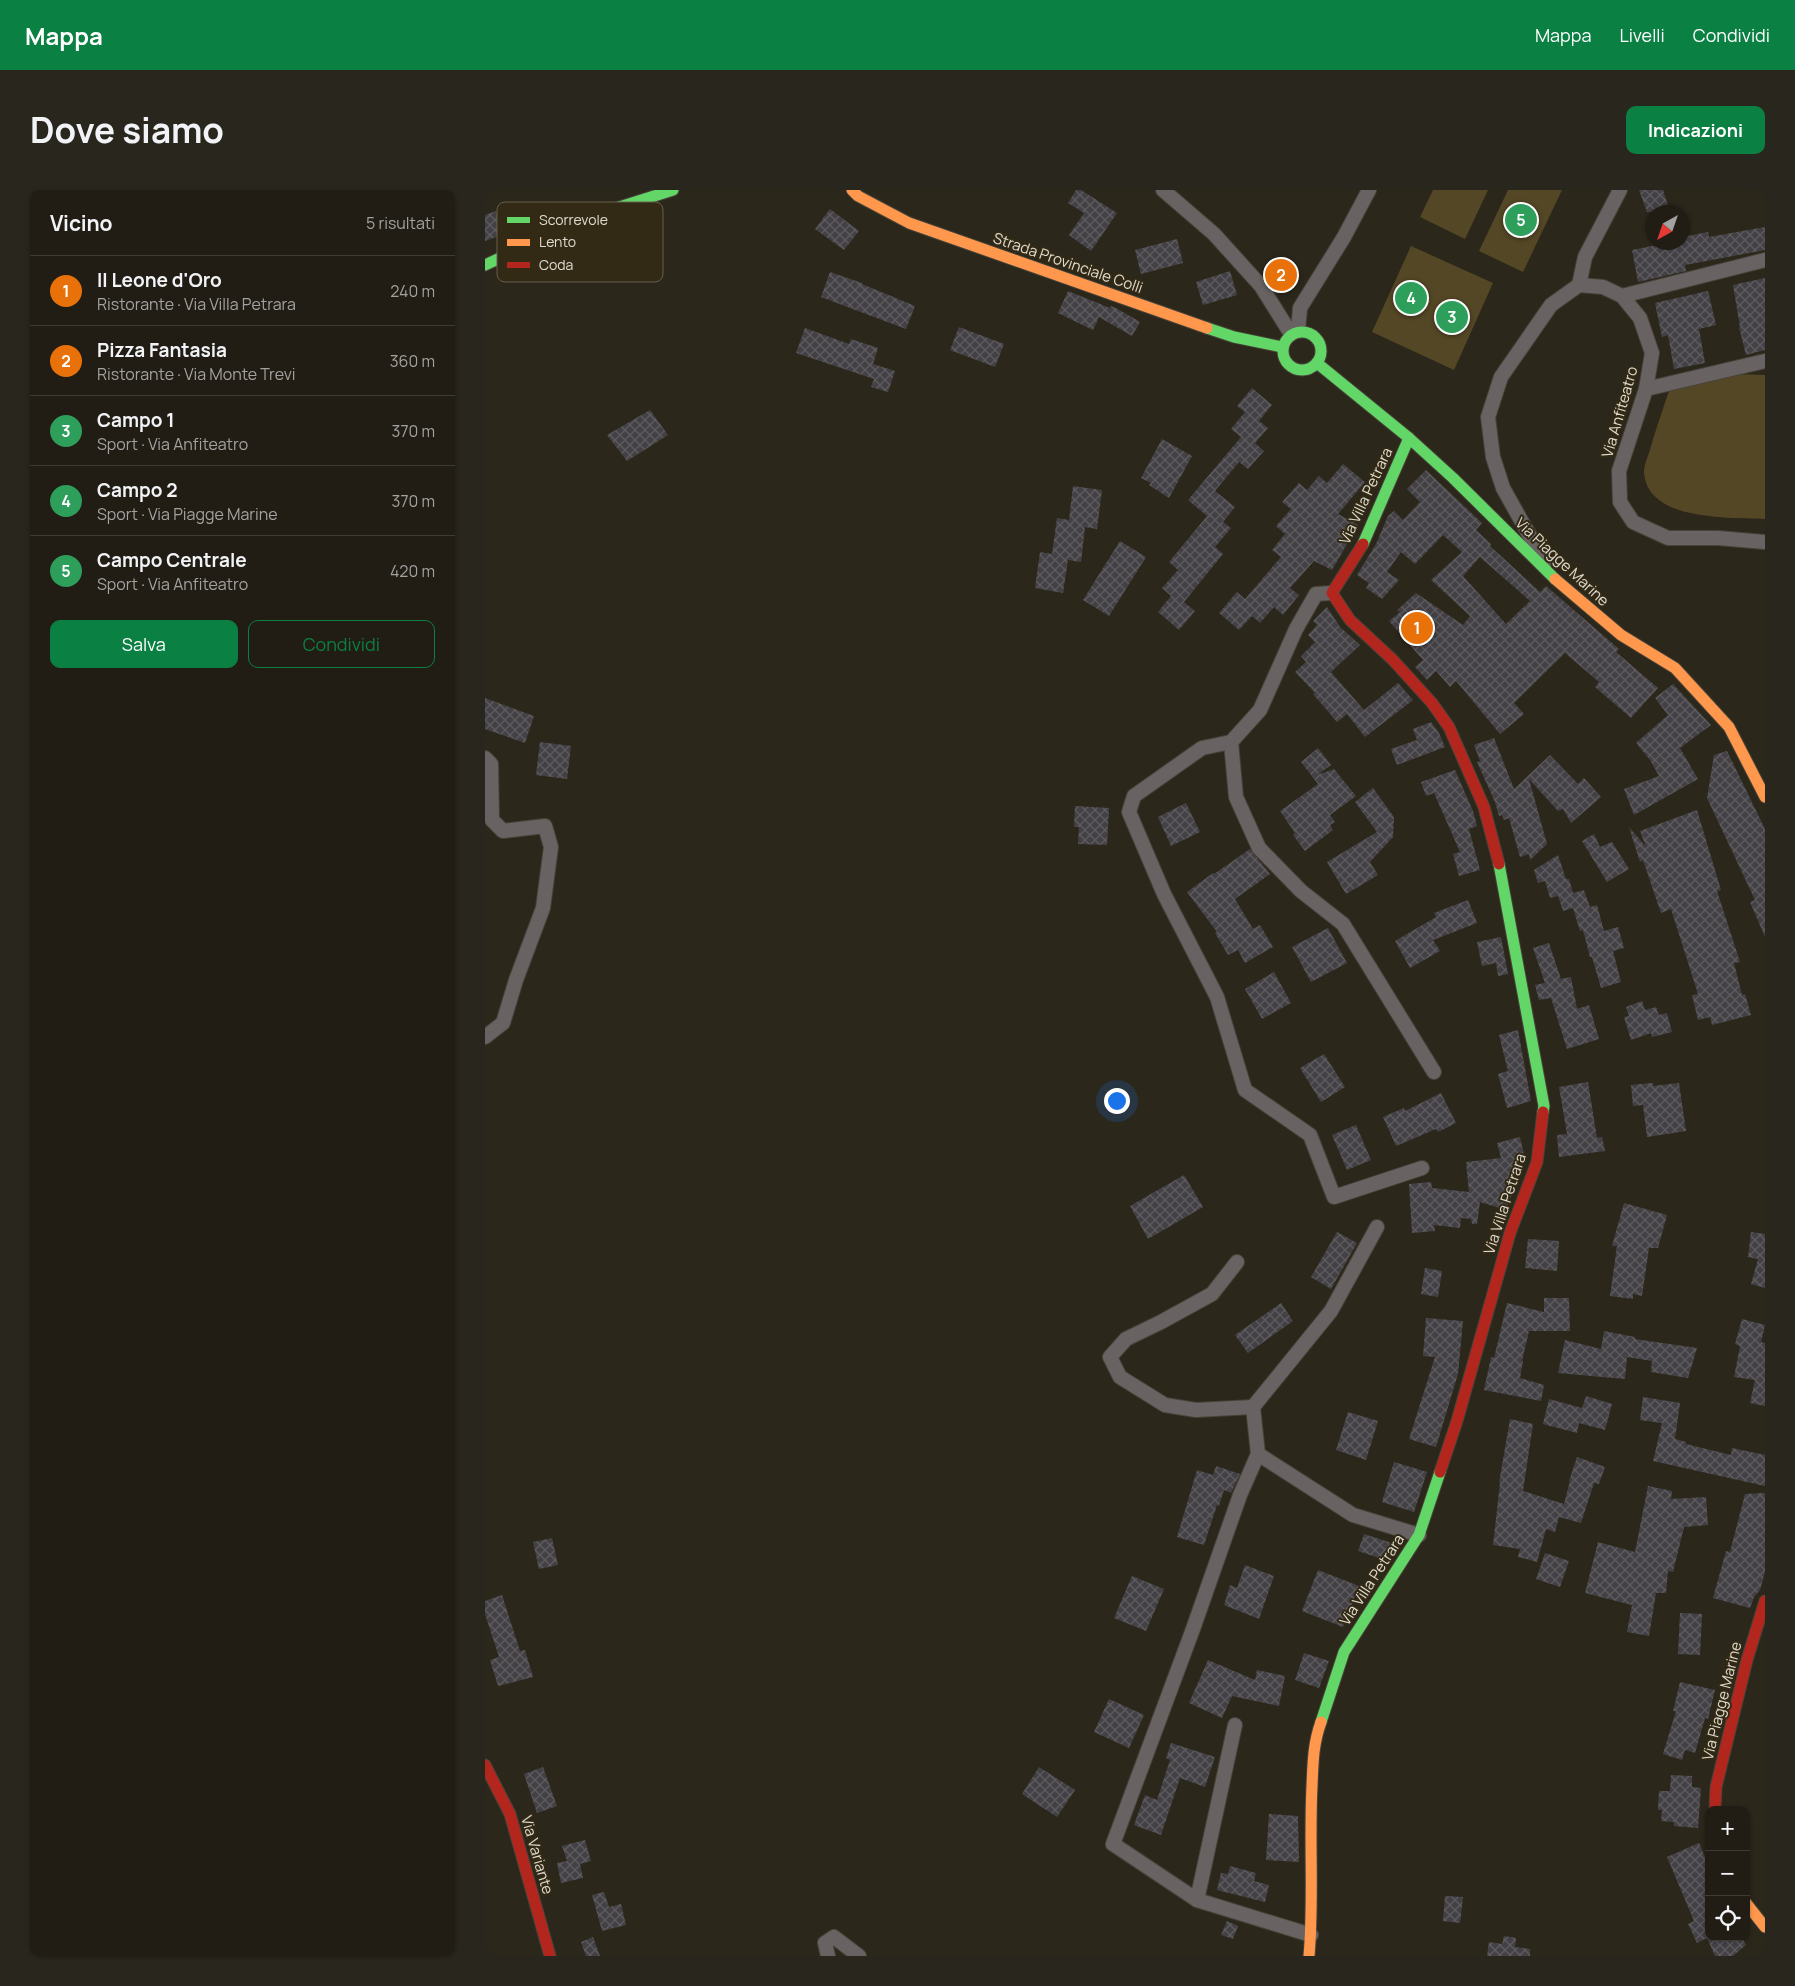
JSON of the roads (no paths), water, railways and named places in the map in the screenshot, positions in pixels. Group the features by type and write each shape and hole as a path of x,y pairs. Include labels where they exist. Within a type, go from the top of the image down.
{"street":[{"path":"635,202 673,190"},
{"name":"Strada Provinciale Colli","path":"852,190 859,196 909,223 1235,337 1282,347"},
{"path":"1163,190 1214,234 1261,286 1295,333"},
{"path":"1295,333 1306,331 1318,339 1321,346 1322,353 1317,363 1305,370 1291,367 1283,355 1282,347 1295,333 1300,308 1344,237 1369,190"},
{"path":"1555,579 1503,488 1493,457 1489,417 1501,377 1551,305 1579,285 1585,258 1620,190"},
{"path":"485,265 497,259"},
{"path":"1622,296 1765,260"},
{"name":"Via Anfiteatro","path":"1579,285 1603,287 1622,296 1640,318 1652,353 1646,389 1619,471 1620,502 1633,522 1668,538 1719,538 1765,542"},
{"path":"1646,389 1765,361"},
{"name":"Via Piagge Marine","path":"1317,363 1409,438 1453,478 1555,579 1621,635 1675,668 1729,727 1765,797"},
{"name":"Via Villa Petrara","path":"1309,1956 1311,1935 1310,1816 1314,1742 1344,1652 1419,1535 1457,1421 1510,1233 1537,1162 1544,1106 1504,886 1484,807 1449,726 1393,660 1350,620 1332,593 1366,538 1409,438"},
{"path":"1332,593 1316,594 1296,629 1260,710 1231,742 1202,748 1134,796 1129,812 1164,894 1217,997 1245,1090 1311,1135 1334,1197 1422,1168"},
{"path":"1231,742 1236,797 1259,848 1301,891 1343,924 1434,1072"},
{"path":"485,758 491,764 492,820 503,831 545,826 551,847 543,908 515,980 503,1023 485,1037"},
{"path":"1311,1935 1197,1900 1113,1844 1193,1629 1240,1494 1257,1454 1253,1406 1331,1311 1377,1227"},
{"path":"1237,1262 1212,1294 1126,1339 1110,1357 1120,1377 1165,1405 1196,1410 1253,1406"},
{"path":"1257,1454 1353,1515 1419,1535"},
{"name":"Via Piagge Marine","path":"1715,1806 1716,1786 1747,1660 1765,1601"},
{"path":"1197,1900 1235,1725"},
{"name":"Via Variante","path":"485,1765 510,1814 550,1956"},
{"path":"1750,1908 1765,1927"},
{"path":"828,1956 825,1943 834,1937 859,1956"}],"place":[{"name":"Campo Centrale","path":"1521,220"},
{"name":"Pizza Fantasia","path":"1281,275"},
{"name":"Campo 2","path":"1411,298"},
{"name":"Campo 1","path":"1452,317"},
{"name":"Il Leone d'Oro","path":"1417,628"}]}
